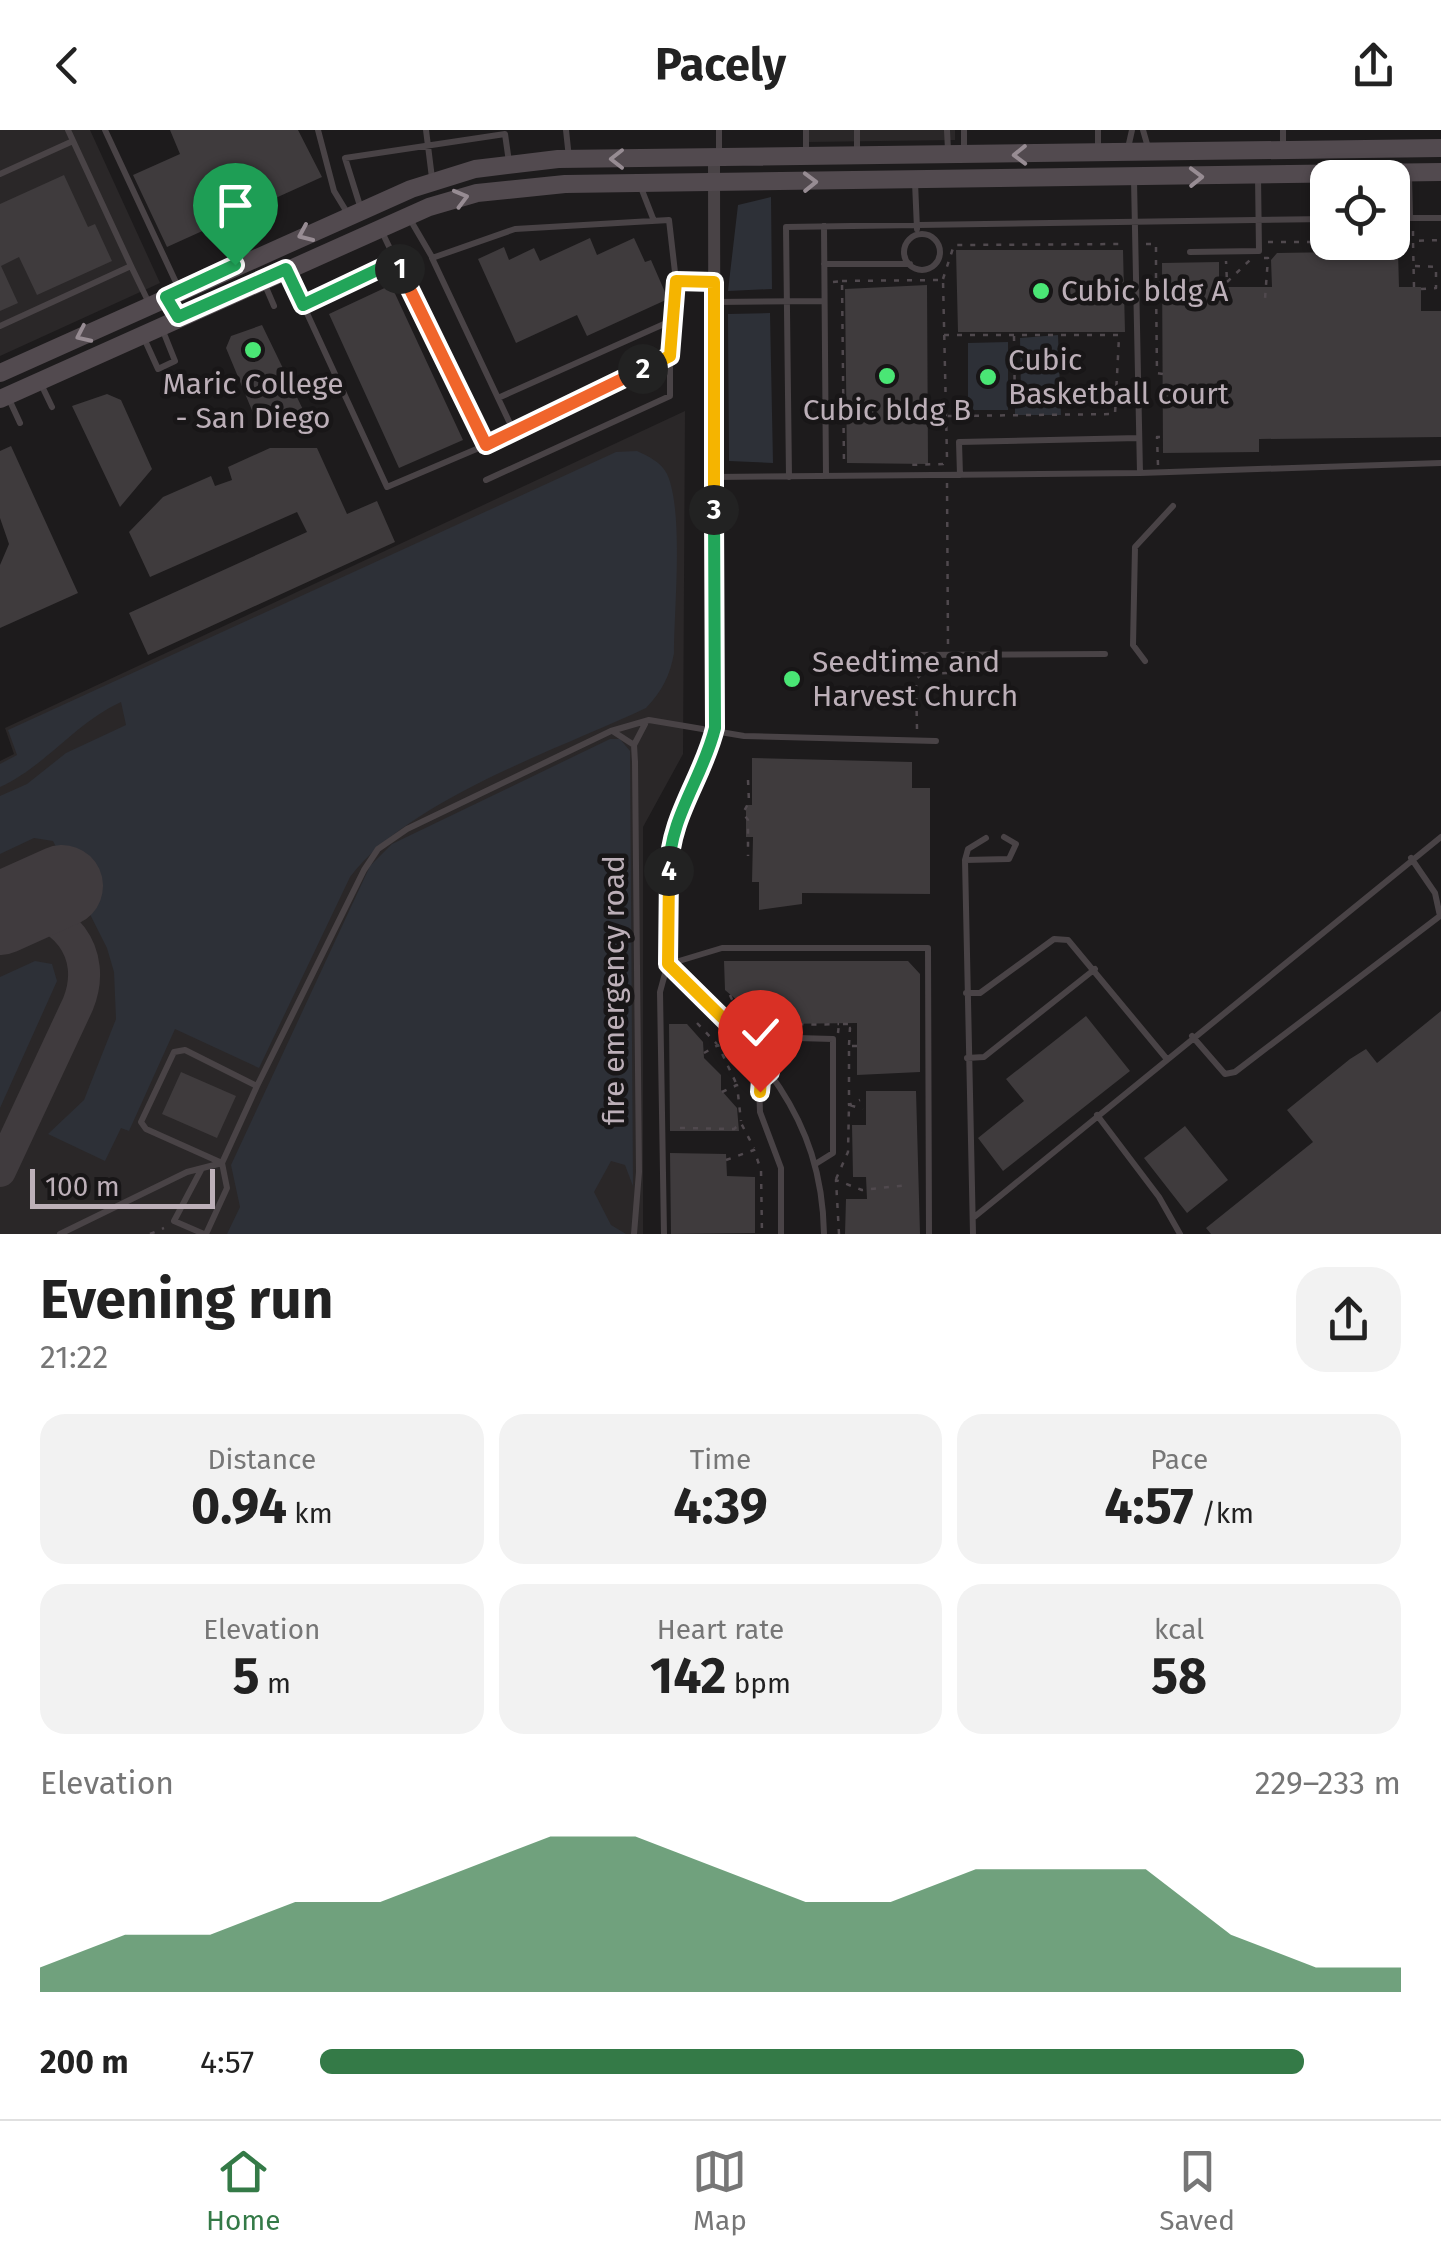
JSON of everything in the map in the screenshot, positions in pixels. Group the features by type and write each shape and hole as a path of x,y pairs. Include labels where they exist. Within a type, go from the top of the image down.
{"main road":[{"path":"0,373 433,181 509,165 569,159 1283,152 1431,144"},
{"path":"1134,178 1136,153"},
{"path":"1410,173 1441,172"},
{"path":"4,397 380,226 477,194 566,184 1310,175"},
{"path":"165,297 169,321"}],"street":[{"path":"668,964 669,853 676,820 707,762 715,728 713,184 717,159"}],"lane":[{"path":"68,130 131,266 165,297"},
{"path":"104,130 165,297"},
{"path":"318,130 334,192 355,213"},
{"path":"426,130 433,181"},
{"path":"566,130 569,159"},
{"path":"717,159 719,130"},
{"path":"806,130 806,158"},
{"path":"856,130 857,158"},
{"path":"948,130 956,156"},
{"path":"956,156 964,130"},
{"path":"1098,130 1098,154"},
{"path":"1132,130 1136,153"},
{"path":"1136,153 1144,130"},
{"path":"1283,130 1283,152"},
{"path":"355,213 345,158 504,134 509,165"},
{"path":"0,174 73,141"},
{"path":"1190,252 1259,250 1258,176"},
{"path":"1134,178 1140,473"},
{"path":"910,264 904,255 906,243 918,230 915,180"},
{"path":"639,184 654,221"},
{"path":"408,215 514,432"},
{"path":"1410,218 1441,218"},
{"path":"789,477 786,227 918,230 1310,219"},
{"path":"432,258 515,229 669,220 676,281 670,396 486,480"},
{"path":"380,226 486,445"},
{"path":"824,226 826,476"},
{"path":"824,264 910,264 928,269 940,257 937,240 918,230"},
{"path":"303,305 396,261"},
{"path":"0,326 131,266"},
{"path":"286,269 388,488 670,356"},
{"path":"262,279 274,306"},
{"path":"676,281 714,282"},
{"path":"714,302 823,301"},
{"path":"498,398 673,320"},
{"path":"141,334 158,369 175,361 169,321"},
{"path":"40,380 52,407"},
{"path":"4,397 20,422"},
{"path":"960,475 960,442 1139,438"},
{"path":"714,477 1140,473 1441,463"},
{"path":"1145,661 1133,645 1136,547 1174,506"},
{"path":"896,656 1106,654"},
{"path":"611,732 634,745 649,720"},
{"path":"202,1168 174,1221 205,1234 226,1188 222,1164 322,952 378,849 406,829 611,732 649,720 715,728 744,736 936,740"},
{"name":"fire emergency road","path":"634,745 639,1172 634,1234"},
{"path":"973,1218 1410,858 1441,837"},
{"path":"973,1234 964,860 968,848 986,838"},
{"path":"964,860 1009,859 1016,844 1004,838"},
{"path":"1192,1036 1225,1074 1235,1072 1440,916 1435,893 1410,858"},
{"path":"966,994 980,993 1054,939 1076,944 1166,1058"},
{"path":"668,964 722,948 928,948 929,1234"},
{"path":"668,964 749,1044 801,1121 817,1163 824,1234"},
{"path":"664,1234 660,992 668,964"},
{"path":"967,1058 984,1057 1095,969"},
{"path":"749,1044 759,1037 833,1039 833,1153 817,1163"},
{"path":"222,1164 146,1129 141,1122 174,1052 185,1050 258,1086"},
{"path":"770,1072 761,1080 760,1102 781,1168 782,1234"},
{"path":"1097,1116 1160,1196 1180,1234"},
{"path":"60,1234 202,1168 222,1164"}],"path":[{"path":"1413,230 1414,287"},
{"path":"1413,241 1441,240"},
{"path":"1265,299 1268,242 1310,242"},
{"path":"904,465 943,464 948,458 943,280 954,245 1126,244"},
{"path":"1146,244 1156,244 1157,373 1162,374"},
{"path":"1219,282 1226,282 1252,257"},
{"path":"1226,282 1226,258 1268,258"},
{"path":"1413,266 1436,266 1438,288 1420,289"},
{"path":"832,282 943,280"},
{"path":"842,281 844,466"},
{"path":"1156,282 1162,282"},
{"path":"944,335 1127,335"},
{"path":"1014,335 1015,415"},
{"path":"946,416 1115,414 1119,335"},
{"path":"1146,369 1157,368"},
{"path":"1158,472 1157,437 1163,437"},
{"path":"946,483 948,646"},
{"path":"917,731 916,679 922,674 948,673 948,664"},
{"path":"748,780 749,802 743,812 748,820 748,856"},
{"path":"730,995 737,1005 773,1022 849,1024 848,1152 836,1180 839,1234"},
{"path":"697,1022 718,1045 737,1085 741,1123 761,1170 762,1234"},
{"path":"839,1024 838,1036 850,1036"},
{"path":"850,1028 857,1027"},
{"path":"704,1052 718,1045"},
{"path":"849,1046 857,1046"},
{"path":"722,1092 737,1085"},
{"path":"849,1104 860,1100"},
{"path":"849,1104 863,1110"},
{"path":"680,1128 734,1128 741,1123"},
{"path":"726,1160 754,1150"},
{"path":"836,1180 862,1190 908,1186"},
{"path":"150,1234 164,1228 163,1234"}],"shaded area":[{"path":"0,130 90,130 160,283 0,356"},
{"path":"809,130 955,130 955,140 809,142"},
{"path":"771,197 772,289 728,291 738,205"},
{"path":"770,313 773,463 729,461 728,314"},
{"path":"1058,335 1061,415 1015,415 1015,400 1021,398 1020,338"},
{"name":"Cubic Basketball court","path":"1008,342 1008,410 968,410 968,343"},
{"path":"685,411 683,754 643,827 643,1234 0,1234 0,761 14,754 5,728"},
{"path":"637,451 658,463 667,474 677,535 674,653 668,676 652,702 447,800 376,849 350,877 259,1068 175,1029 129,1131 121,1128 105,1161 48,1134 84,1100 116,1019 114,972 107,948 53,841 34,838 0,854 0,796 27,784 66,753 126,725 121,702 0,787 0,764 17,755 8,730 616,452"},
{"path":"610,739 620,739 630,751 633,1186 625,1165 611,1161 594,1192 611,1225 626,1234 227,1234 240,1207 231,1165 370,866 392,844"},
{"path":"35,961 52,964 57,981 0,1108 0,977"}],"building":[{"path":"170,130 298,130 322,177 167,247 133,175 180,154"},
{"path":"64,175 88,227 95,224 112,261 37,295 19,257 1,266 18,303 0,311 0,204"},
{"path":"590,238 597,255 634,238 645,262 651,260 668,299 587,336 577,315 516,343 478,259 504,247 509,260 534,248 540,261"},
{"name":"Cubic bldg A","path":"956,250 1123,250 1125,332 958,332"},
{"path":"1310,252 1310,260 1398,260 1399,287 1421,287 1421,311 1441,311 1441,437 1259,439 1259,452 1163,453 1162,263 1219,262 1219,287 1272,287 1271,260 1277,253"},
{"path":"391,285 463,440 399,468 329,314"},
{"name":"Cubic bldg B","path":"927,285 928,464 847,463 845,289"},
{"path":"262,325 309,422 256,420 226,348 231,336"},
{"path":"107,394 121,400 152,469 120,507 72,406"},
{"path":"11,446 78,593 0,628 0,565 9,544 0,518 0,451"},
{"path":"270,448 317,448 347,514 377,501 395,542 148,655 129,613 307,532 297,512 150,577 129,532 163,497 211,476 215,486 232,480 228,467"},
{"path":"752,758 912,762 912,788 930,788 930,894 802,893 802,904 759,910 759,882 752,882 753,837 746,837 746,805 752,805"},
{"path":"724,961 908,961 920,974 920,1072 857,1075 857,1023 778,1024 760,1008 747,1009 725,990"},
{"path":"1441,1011 1441,1234 1211,1234 1206,1228 1313,1142 1287,1110 1366,1049 1377,1063"},
{"path":"1086,1016 1130,1071 1003,1171 978,1138 1024,1101 1006,1079"},
{"path":"669,1024 687,1024 703,1042 704,1058 721,1075 721,1090 737,1108 739,1131 670,1131"},
{"path":"181,1072 236,1096 217,1138 162,1114"},
{"path":"866,1091 916,1091 920,1234 845,1234 846,1199 867,1199 866,1177 853,1177 852,1125 866,1125"},
{"path":"1185,1126 1228,1180 1187,1213 1144,1158"},
{"path":"670,1153 726,1154 727,1176 755,1177 755,1233 671,1234"}],"taxiway":[{"path":"0,1171 78,1004 84,967 80,951 60,925 46,916 10,910"}],"runway":[{"path":"0,914 62,886"}],"place":[{"name":"Cubic bldg A","path":"1041,291"},
{"name":"Maric College - San Diego","path":"253,350"},
{"name":"Cubic bldg B","path":"887,376"},
{"name":"Cubic Basketball court","path":"988,377"},
{"name":"Seedtime and Harvest Church","path":"792,679"}],"route":[{"path":"235,265 166,297 178,317 286,269 303,305 396,261 486,445 670,356 676,281 714,282 715,728 707,762 676,820 669,853 668,964 749,1044 770,1072 761,1080 760,1092"}]}
